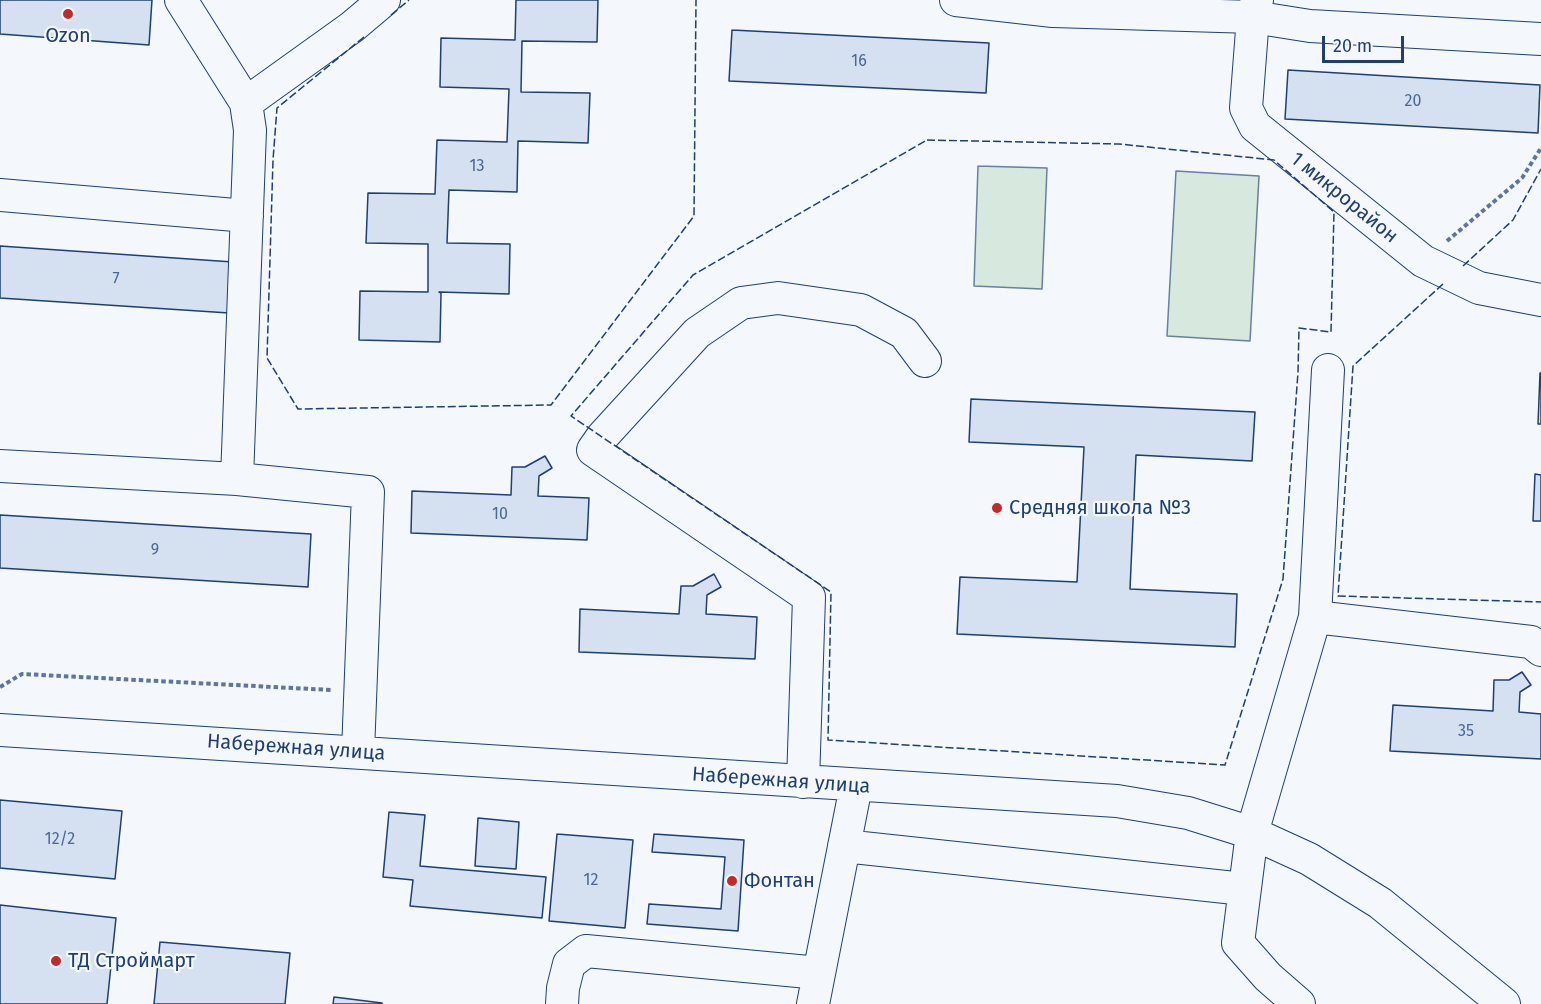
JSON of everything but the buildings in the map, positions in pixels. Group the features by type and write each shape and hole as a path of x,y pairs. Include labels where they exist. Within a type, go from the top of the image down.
{"street":[{"path":"181,0 246,103 250,129 237,479"},
{"path":"246,103 352,27 384,0"},
{"path":"956,0 1053,5 1255,9 1310,26 1541,39"},
{"name":"1 микрорайон","path":"1255,9 1246,108 1255,126 1423,261 1479,288 1541,300"},
{"path":"0,195 247,216"},
{"path":"803,782 809,597 593,450 602,437 697,333 741,303 778,298 861,310 904,333 925,362"},
{"path":"1299,1004 1269,977 1238,943 1252,833 1315,617 1328,370"},
{"path":"0,466 237,479 368,492 358,752"},
{"path":"1315,617 1531,642 1541,650"},
{"name":"Набережная улица","path":"0,730 1117,801 1188,813 1252,833 1309,859 1380,903 1504,1004"},
{"path":"562,1004 569,964 586,951 810,993 856,786"},
{"path":"844,846 1244,889"}],"path":[{"path":"1423,261 1522,178 1541,148"},
{"path":"0,687 22,674 360,692"}],"shaded area":[{"path":"978,166 1047,168 1042,289 974,286"},
{"path":"1176,171 1259,176 1250,341 1167,336"}],"fence":[{"path":"391,15 409,0"},
{"path":"364,37 277,108 273,160 267,358 298,409 551,405 694,216 696,0"},
{"path":"927,140 1119,144 1274,160 1334,212 1331,332 1299,328 1298,372 1283,579 1225,765 828,740 831,592 571,416 693,275 927,140"},
{"path":"1463,266 1513,220 1541,169"},
{"path":"1443,284 1353,366 1338,596 1541,602"}],"place":[{"name":"Ozon","path":"68,14"},
{"name":"Средняя школа №3","path":"997,508"},
{"name":"Фонтан","path":"732,881"},
{"name":"ТД Строймарт","path":"56,961"}]}
